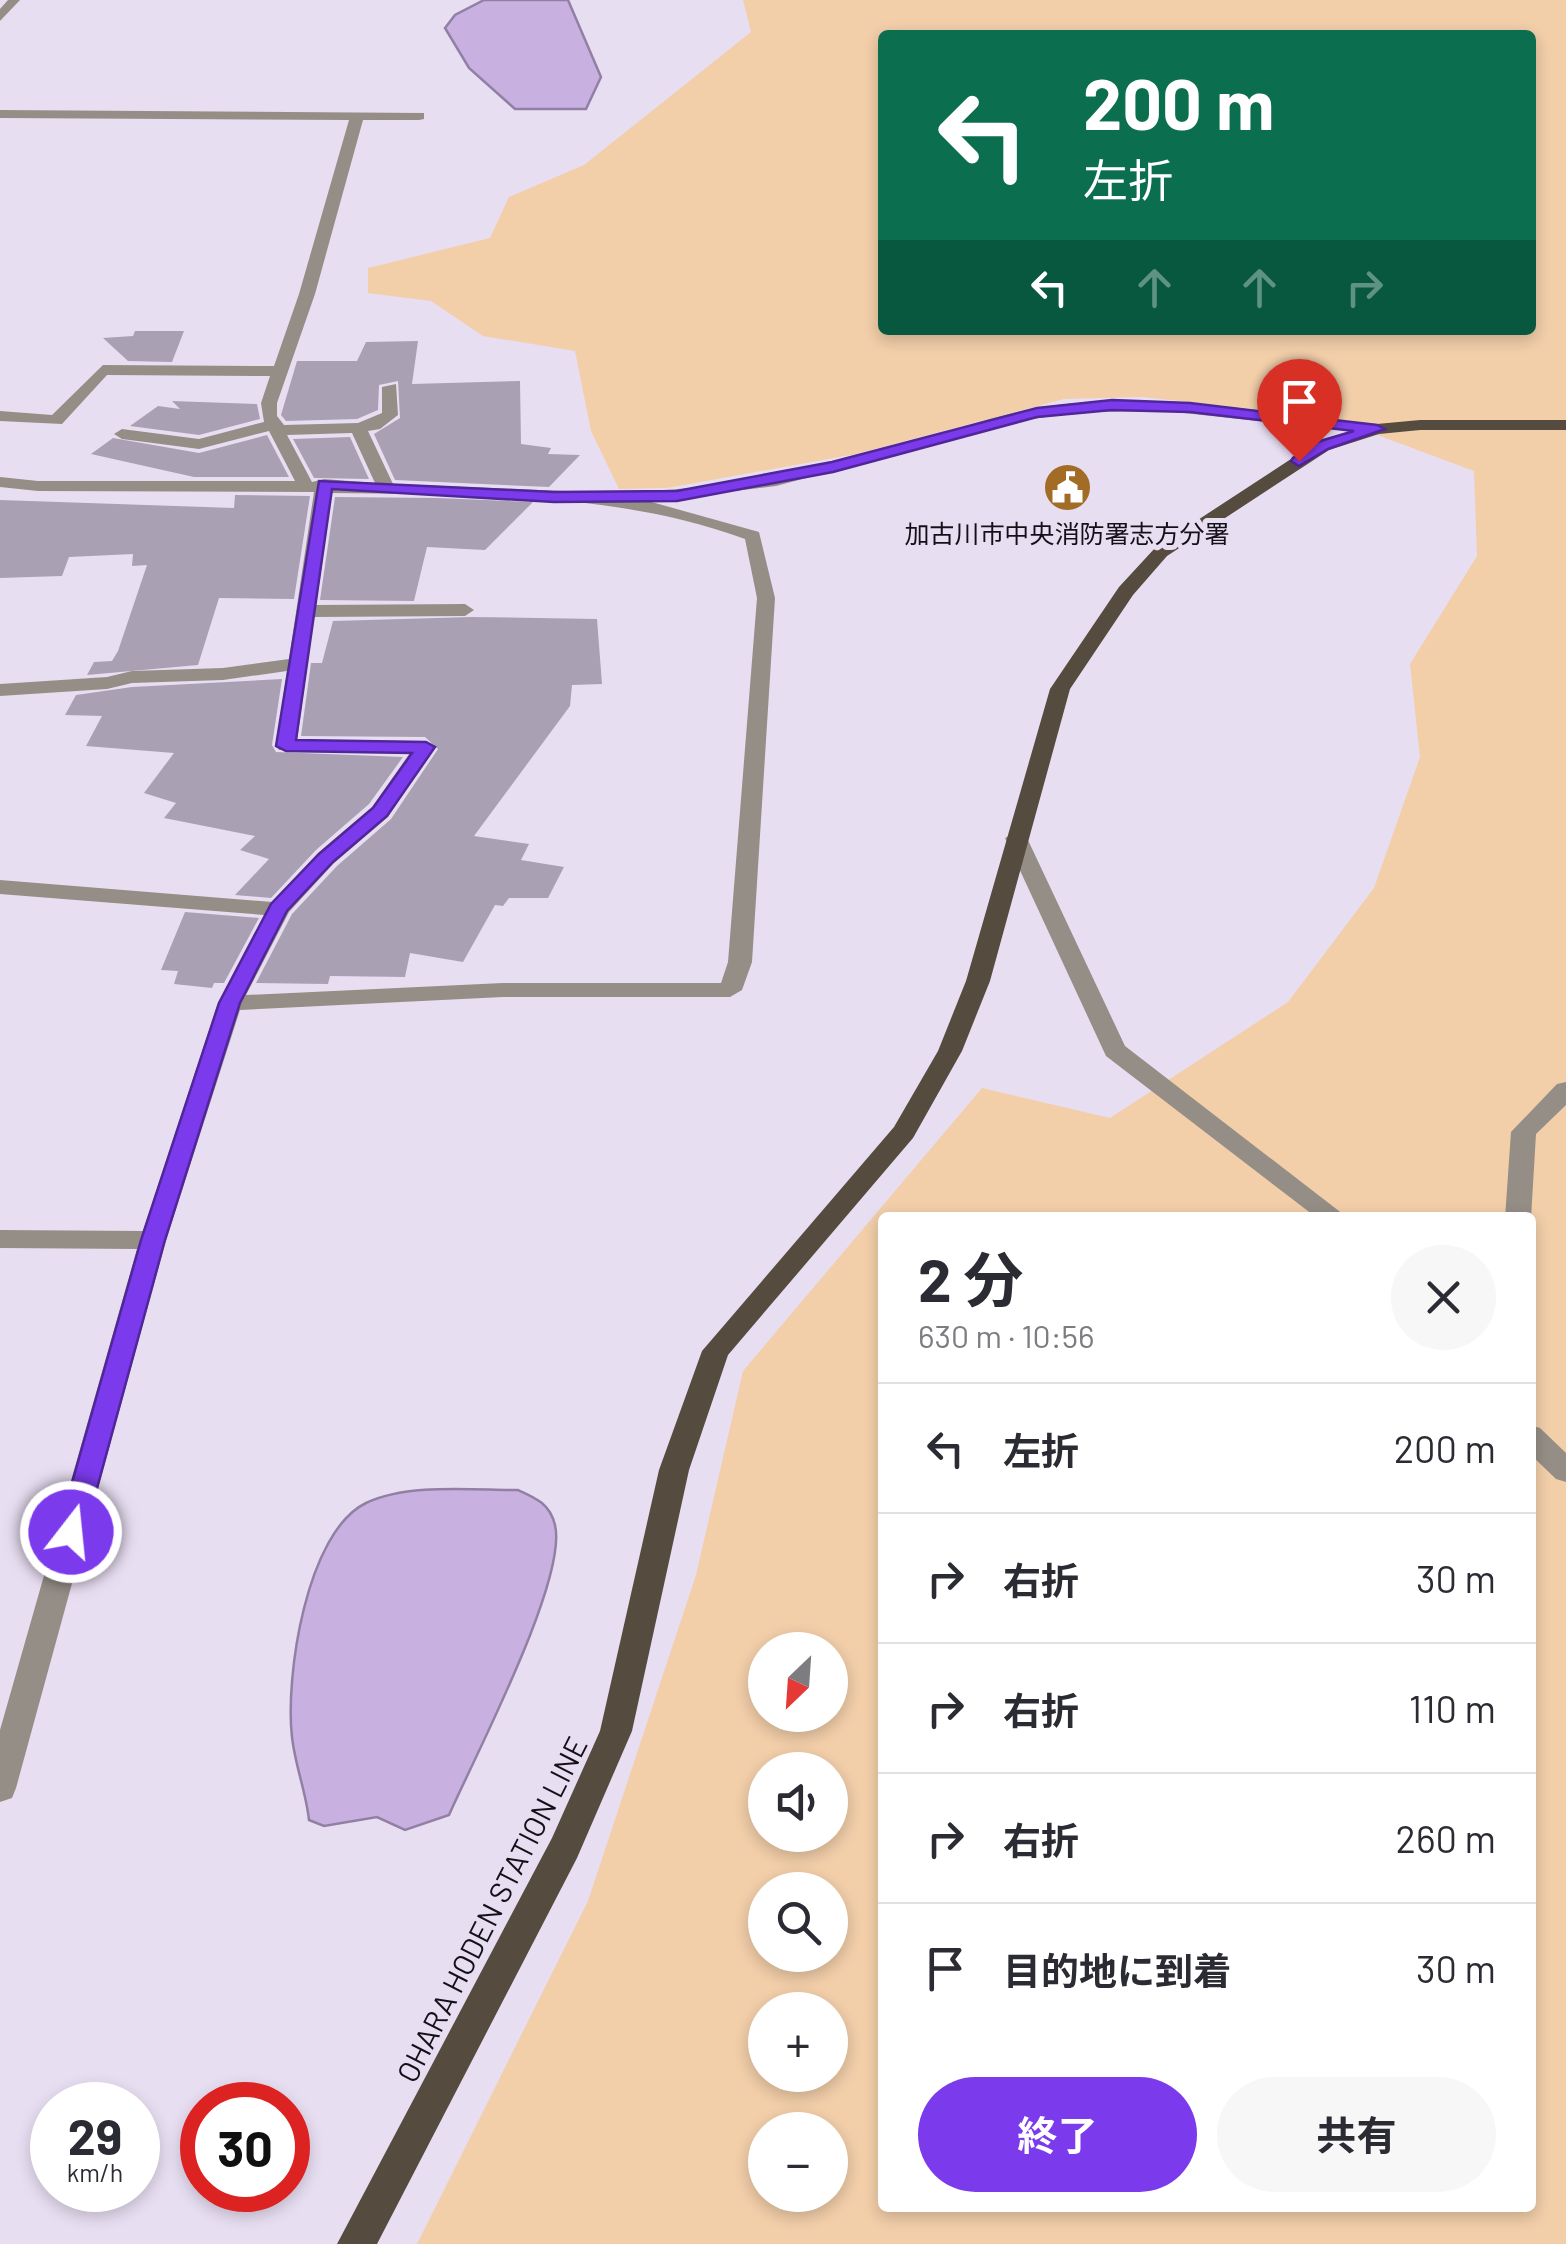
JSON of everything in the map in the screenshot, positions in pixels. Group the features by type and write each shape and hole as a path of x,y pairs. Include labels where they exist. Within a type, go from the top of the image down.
{"main road":[{"name":"OHARA HODEN STATION LINE","path":"356,2244 565,1847 616,1732 674,1470 716,1351 904,1132 950,1051 978,980 1060,690 1126,591 1161,552 1323,446 1377,429 1566,425"}],"street":[{"path":"0,17 14,0"},
{"path":"0,114 419,116"},
{"path":"0,1788 153,1240 230,1003 278,908 326,858 380,812 426,747 286,746 299,663 315,484 269,416 268,404 308,294 357,116"},
{"path":"0,416 56,420 102,370 280,371"},
{"path":"122,434 199,444 278,427 358,428 374,425 390,414 390,387"},
{"path":"554,497 677,496 833,467 1037,413 1112,405 1190,408 1377,429"},
{"path":"358,428 386,488"},
{"path":"0,482 38,486 315,484 554,497 632,504 720,522 753,536 766,598 740,962 730,990 503,990 230,1003"},
{"path":"304,611 466,610"},
{"path":"0,690 107,683 132,676 222,674 299,663"},
{"path":"1016,838 1115,1050 1327,1212"},
{"path":"0,887 278,908"},
{"path":"1518,1212 1524,1132 1566,1090"},
{"path":"0,1239 153,1240"},
{"path":"1536,1442 1566,1471"}],"shaded area":[{"path":"484,0 568,0 601,77 586,109 515,109 469,68 445,28 455,15"},
{"path":"743,0 1566,0 1566,2244 417,2244 588,1901 696,1575 743,1371 982,1088 1110,1118 1288,1002 1374,888 1420,757 1410,664 1477,556 1474,471 1329,417 1142,397 1064,399 856,454 667,488 619,489 591,431 575,351 483,336 431,301 368,293 368,268 490,238 509,197 584,165 751,32"},
{"path":"441,1489 518,1490 550,1512 555,1525 555,1551 534,1625 449,1815 405,1830 377,1817 324,1826 309,1820 292,1737 292,1680 304,1609 328,1544 345,1519 366,1503 383,1497"}],"building":[{"path":"135,331 184,331 172,362 128,361 103,338 133,336"},
{"path":"418,341 412,384 520,381 521,444 551,448 548,454 580,455 549,487 395,480 374,434 400,418 398,381 379,385 378,410 357,419 286,421 281,415 297,361 357,361 366,342"},
{"path":"172,401 257,404 260,419 199,435 130,426 158,406 180,409"},
{"path":"267,435 289,477 194,477 91,454 113,438 199,453"},
{"path":"350,437 369,479 314,478 293,439"},
{"path":"235,495 310,496 294,599 219,598 198,665 87,675 94,662 112,661 118,651 147,565 132,566 133,554 69,557 62,576 0,578 0,500 234,508"},
{"path":"335,497 533,502 485,550 427,547 414,601 320,600"},
{"path":"597,619 602,684 572,685 570,706 474,836 529,844 521,860 564,867 548,898 509,898 503,906 495,905 463,962 410,953 405,977 330,976 328,984 256,983 292,914 337,866 391,819 438,749 425,737 301,736 311,663 322,663 333,621"},
{"path":"282,679 272,745 276,752 403,757 369,804 316,850 271,898 235,895 269,859 240,850 255,836 164,818 176,803 144,793 174,753 86,746 102,716 65,715 76,695 132,687"},
{"path":"185,912 259,918 224,983 214,983 212,988 174,984 178,971 161,970"}],"place":[{"name":"加古川市中央消防署志方分署","path":"1067,487"}],"route":[{"path":"71,1532 153,1240 230,1003 278,908 326,858 380,812 426,747 286,746 324,484 554,497 677,496 833,467 1037,413 1112,405 1190,408 1377,429 1323,446 1299,461"}]}
